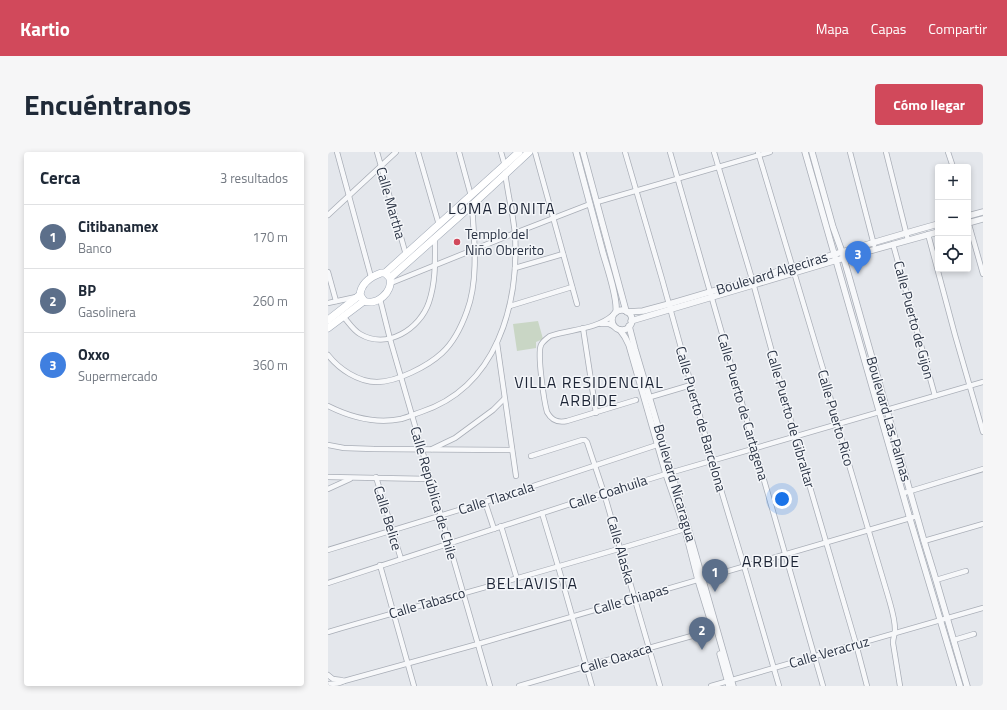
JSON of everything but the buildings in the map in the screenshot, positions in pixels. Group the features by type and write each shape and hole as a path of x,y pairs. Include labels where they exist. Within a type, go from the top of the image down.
{"main road":[{"path":"389,278 472,205 519,152"},
{"path":"360,297 371,302 380,299 389,289 389,278 406,255 471,196 529,152"},
{"path":"328,328 344,316 360,297 362,287 371,277 381,273 389,278"},
{"path":"328,320 360,297"}],"street":[{"path":"337,152 371,277"},
{"name":"Calle Martha","path":"377,152 406,255"},
{"path":"328,215 396,152"},
{"path":"418,152 439,225"},
{"path":"459,152 471,196"},
{"path":"328,406 357,417 374,420 400,419 427,410 448,400 463,390 481,371 496,343 510,306 515,268 515,232 505,169 500,152"},
{"path":"535,152 577,304"},
{"path":"576,152 615,298 616,306 612,323 618,328"},
{"path":"583,152 627,312 630,315 630,323 625,329 609,324 593,325"},
{"name":"Calle Puerto de Barcelona","path":"625,152 712,460 779,686"},
{"name":"Calle Puerto de Cartagena","path":"670,152 823,686"},
{"name":"Calle Puerto de Gibraltar","path":"714,152 753,282 795,436 867,686"},
{"path":"597,202 770,152"},
{"name":"Boulevard Las Palmas","path":"805,152 904,493 910,519 960,686"},
{"name":"Boulevard Las Palmas","path":"812,152 967,686"},
{"path":"850,152 876,249"},
{"path":"886,152 908,240"},
{"path":"948,152 952,164"},
{"name":"Calle Puerto Rico","path":"759,154 888,596 894,623 895,633 893,643 900,686"},
{"path":"389,278 435,265 515,232 590,204"},
{"path":"328,355 344,371 367,381 376,382 388,381 414,371 429,363 443,352 453,340 468,310 471,297 475,249 472,205"},
{"path":"971,215 983,212"},
{"path":"971,221 983,219"},
{"name":"Boulevard Algeciras","path":"753,282 794,273 874,242 935,225"},
{"path":"971,232 983,274"},
{"name":"Boulevard Algeciras","path":"842,255 876,249 935,233"},
{"path":"928,234 983,432"},
{"path":"344,316 352,328 359,333 366,337 380,340 396,337 413,327 425,312 429,302 434,279 436,238"},
{"name":"Calle Puerto de Gijon","path":"893,244 935,396"},
{"path":"515,268 562,254"},
{"name":"Boulevard Algeciras","path":"630,323 670,307 753,282 792,267 836,257"},
{"path":"328,272 336,301"},
{"path":"510,306 572,287"},
{"path":"328,303 360,297"},
{"name":"Calle República de Chile","path":"380,299 390,339 490,686"},
{"name":"Boulevard Algeciras","path":"627,312 670,307"},
{"path":"627,312 620,311 606,320 583,328 550,336 545,340 541,345 540,355 545,405 547,412 553,420 558,422 567,422 636,400"},
{"name":"Boulevard Nicaragua","path":"630,323 633,343 647,398 730,683"},
{"path":"583,328 596,413"},
{"name":"Boulevard Nicaragua","path":"618,328 629,345 647,398"},
{"path":"496,343 516,476"},
{"name":"Calle Coahuila","path":"328,583 668,473 983,382"},
{"path":"647,398 691,385"},
{"path":"431,450 455,438 493,410 504,398"},
{"name":"Calle Alaska","path":"530,456 582,440 587,442 604,493 660,686"},
{"name":"Calle Tlaxcala","path":"328,550 485,502 660,444"},
{"path":"328,445 344,448 512,450"},
{"path":"904,493 983,469"},
{"path":"328,477 430,479"},
{"path":"328,489 352,478"},
{"name":"Calle Belice","path":"376,478 400,559"},
{"path":"485,502 494,529"},
{"path":"542,513 592,686"},
{"name":"Calle Chiapas","path":"328,685 478,644 917,516"},
{"path":"924,541 983,524"},
{"path":"501,526 517,579"},
{"name":"Calle Tabasco","path":"328,632 517,579 686,529"},
{"path":"380,565 414,686"},
{"path":"936,580 966,571"},
{"name":"Boulevard Nicaragua","path":"700,579 730,683"},
{"name":"Calle Veracruz","path":"711,686 730,683 774,668 983,608"},
{"name":"Calle Oaxaca","path":"519,686 714,630"},
{"path":"954,640 974,634"},
{"path":"328,675 333,679 344,681"}],"green space":[{"path":"538,321 543,339 536,342 536,348 517,351 513,324"}],"place":[{"name":"Templo del Niño Obrerito","path":"457,242"},
{"name":"Oxxo","path":"858,274"},
{"name":"Citibanamex","path":"715,592"},
{"name":"BP","path":"702,650"}],"district":[{"name":"LOMA BONITA","path":"502,208"},
{"name":"VILLA RESIDENCIAL ARBIDE","path":"589,391"},
{"name":"ARBIDE","path":"771,561"},
{"name":"BELLAVISTA","path":"532,583"}]}
